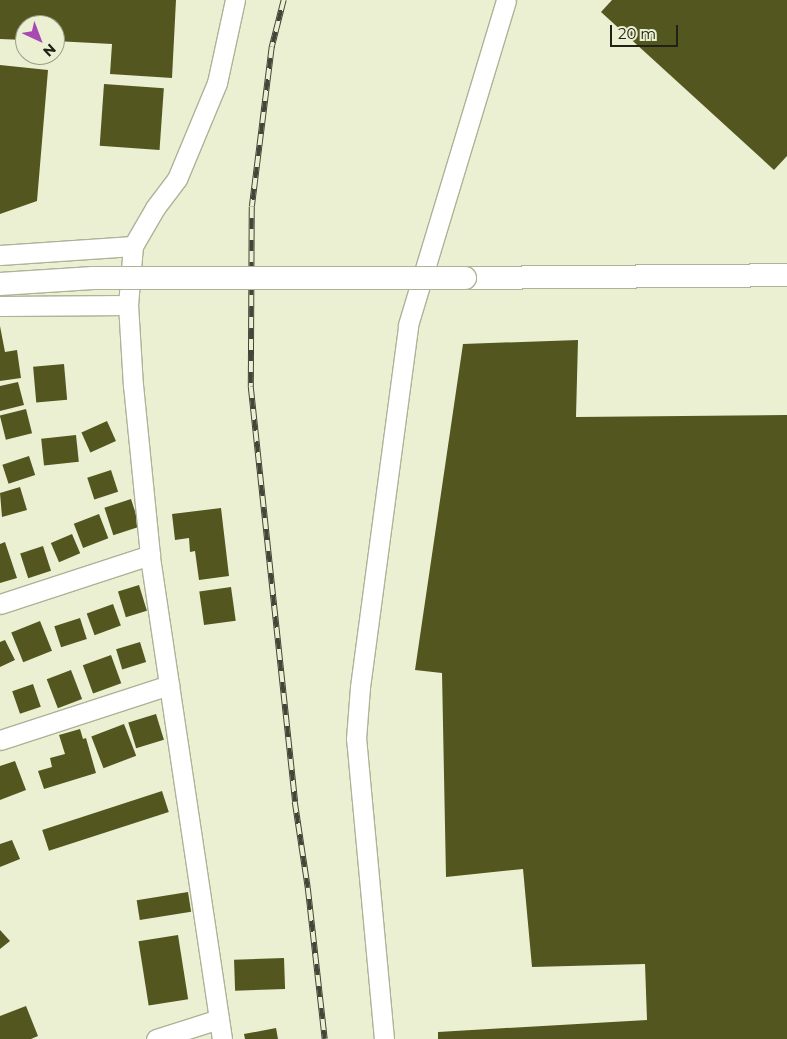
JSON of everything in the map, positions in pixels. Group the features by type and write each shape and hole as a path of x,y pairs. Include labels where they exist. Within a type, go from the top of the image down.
{"street":[{"path":"222,1039 150,555 133,386 128,305 133,246 155,208 177,179 181,170 217,83 235,0"},
{"path":"384,1039 356,740 360,687 408,324 506,0"},
{"path":"0,255 133,246"},
{"path":"0,284 93,278 465,278 787,275"},
{"path":"0,306 128,305"},
{"path":"0,604 150,555"},
{"path":"0,740 169,685"},
{"path":"156,1039 219,1019"}],"building":[{"path":"0,0 176,0 172,78 110,74 112,44 65,42 65,15 15,15 15,40 0,39"},
{"path":"612,0 787,0 787,156 774,170 601,12"},
{"path":"0,65 48,70 37,201 0,214"},
{"path":"104,84 164,88 160,150 100,146"},
{"path":"0,326 5,352 17,350 21,378 0,381"},
{"path":"578,340 576,417 787,415 787,1039 438,1039 438,1032 647,1020 645,964 532,967 523,869 446,877 442,673 415,670 463,344"},
{"path":"64,364 67,400 36,403 33,367"},
{"path":"18,382 24,405 0,411 0,386"},
{"path":"26,409 32,433 6,440 0,415"},
{"path":"107,421 116,441 90,452 81,432"},
{"path":"76,435 79,462 44,466 41,439"},
{"path":"29,456 35,475 9,484 2,465"},
{"path":"111,470 118,492 94,500 87,478"},
{"path":"20,487 27,510 2,517 0,493"},
{"path":"131,499 140,527 113,535 104,508"},
{"path":"221,508 229,576 199,580 195,551 190,552 189,538 175,540 172,514"},
{"path":"99,514 108,538 83,548 74,524"},
{"path":"72,534 80,553 59,562 51,543"},
{"path":"5,542 17,578 0,583 0,544"},
{"path":"43,546 51,571 28,578 20,553"},
{"path":"139,585 147,611 126,617 118,591"},
{"path":"231,587 236,621 204,625 199,591"},
{"path":"113,604 121,626 95,635 87,614"},
{"path":"80,618 87,639 61,647 54,626"},
{"path":"40,621 52,651 23,662 11,633"},
{"path":"5,640 15,660 0,667 0,642"},
{"path":"140,642 146,662 122,669 116,649"},
{"path":"111,655 121,683 93,693 83,665"},
{"path":"71,670 82,699 58,708 47,679"},
{"path":"33,684 41,707 20,714 12,691"},
{"path":"156,714 164,740 136,748 128,722"},
{"path":"124,724 136,756 104,768 91,737"},
{"path":"80,729 83,739 86,738 96,773 44,789 38,771 52,767 50,758 65,754 59,735"},
{"path":"15,761 26,790 0,800 0,766"},
{"path":"162,791 169,812 49,851 42,830"},
{"path":"12,840 20,859 0,867 0,844"},
{"path":"188,892 191,912 140,920 137,900"},
{"path":"0,930 10,941 0,949"},
{"path":"178,935 188,999 149,1005 138,941"},
{"path":"284,958 285,989 235,991 234,960"},
{"path":"26,1006 38,1036 31,1039 0,1039 0,1016"},
{"path":"276,1028 278,1039 245,1039 244,1034"}],"railway":[{"path":"284,0 272,47 252,207 251,387 295,802 308,888 325,1039"}]}
